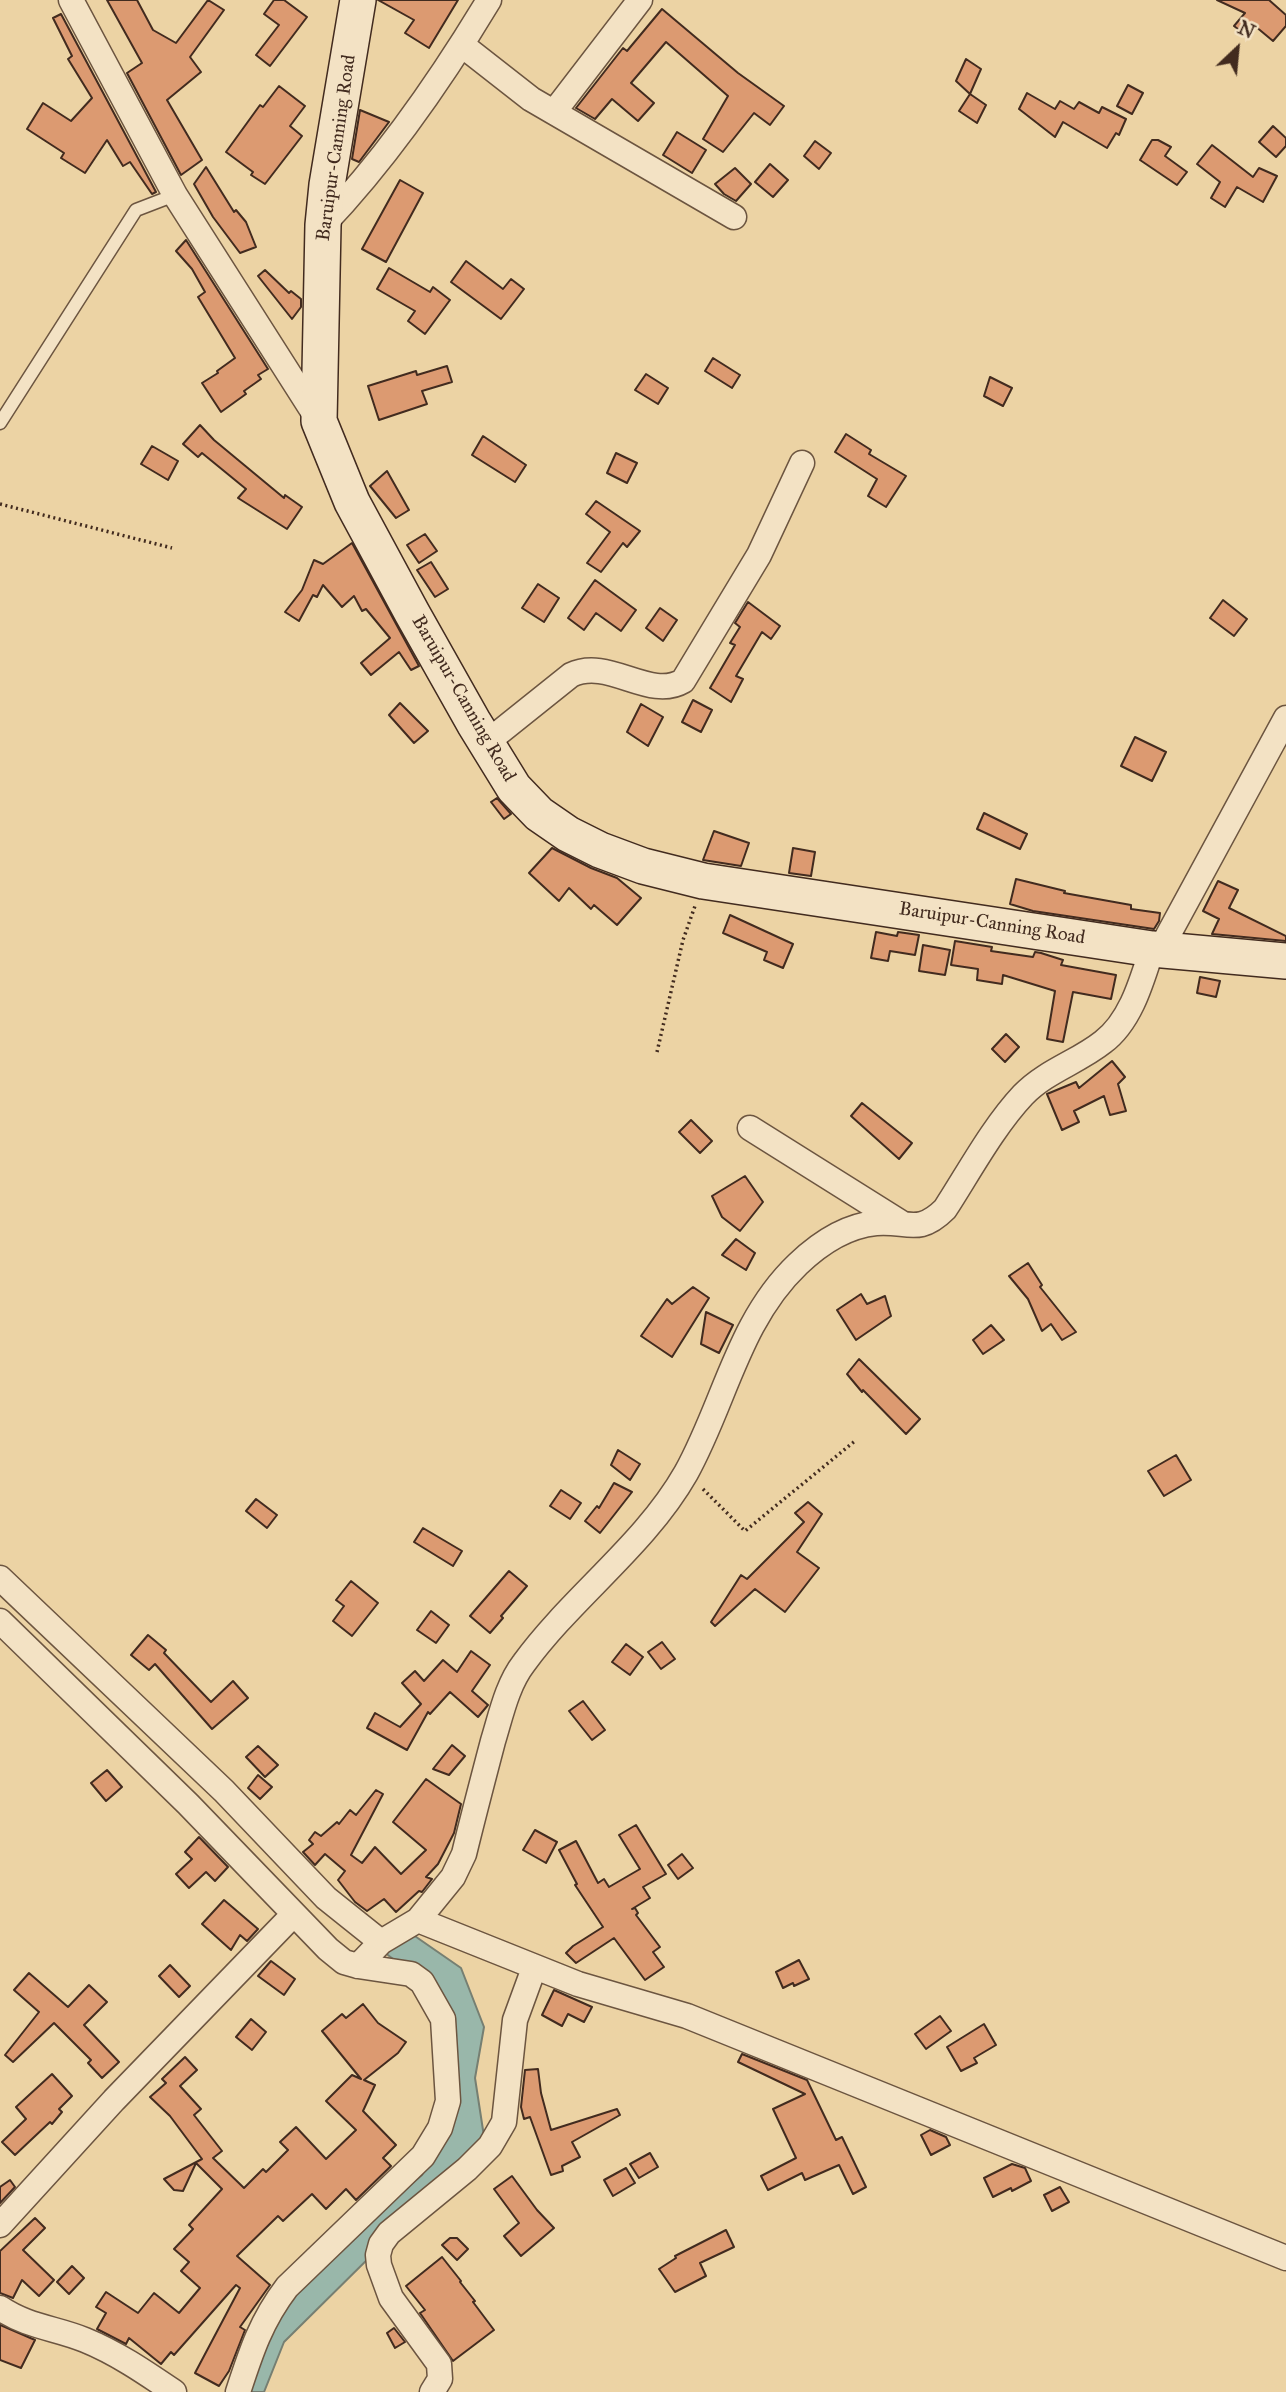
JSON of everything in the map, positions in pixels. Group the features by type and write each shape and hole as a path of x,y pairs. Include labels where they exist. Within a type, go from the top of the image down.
{"main road":[{"name":"Baruipur-Canning Road","path":"358,0 327,185 323,225 319,421 352,502 418,624 514,788 538,814 568,834 643,866 703,881 1156,949 1286,961"}],"street":[{"path":"71,0 175,195 319,421"},
{"path":"323,225 356,190 462,45 489,0"},
{"path":"554,112 640,0"},
{"path":"462,45 508,82 554,112 734,217"},
{"path":"486,743 580,670 601,670 668,688 682,681 759,555 802,463"},
{"path":"358,1966 381,1942 418,1920 453,1877 464,1854 503,1706 523,1664 664,1508 686,1472 708,1427 742,1343 774,1288 826,1239 853,1228 878,1223 922,1225 935,1219 945,1209 1023,1095 1054,1071 1104,1042 1118,1027 1156,949 1286,718"},
{"path":"750,1128 906,1226"},
{"path":"0,1578 223,1791 326,1898 381,1942"},
{"path":"0,1620 188,1804 336,1955 344,1962 358,1966 411,1974 422,1982 443,2019 448,2101 445,2116 433,2142 423,2156 287,2287 274,2304 258,2334 238,2392"},
{"path":"0,2225 114,2100 294,1914"},
{"path":"418,1920 578,1984 687,2016 1286,2258"},
{"path":"432,2392 440,2379 439,2364 391,2298 378,2255 381,2244 389,2233 467,2169 490,2146 504,2122 515,2020 534,1968"},
{"path":"0,2308 32,2325 87,2341 143,2371 174,2392"}],"lane":[{"path":"0,424 136,210 175,195"}],"path":[{"path":"0,505 172,548"},
{"path":"657,1052 683,940 703,881"},
{"path":"686,1472 745,1531 855,1441"}],"shaded area":[{"path":"409,1932 461,1968 484,2027 475,2078 485,2143 284,2342 264,2392 241,2392 255,2347 318,2261 422,2175 448,2129 433,1990 375,1945"}],"building":[{"path":"107,0 137,0 153,30 176,43 208,0 224,10 190,57 201,72 167,100 202,160 181,175 127,73 142,63"},
{"path":"274,0 284,0 307,17 270,66 256,55 279,25 264,14"},
{"path":"378,0 458,0 429,48 405,33 414,20"},
{"path":"1217,0 1269,0 1286,15 1286,26 1273,41 1255,26 1247,36 1234,26 1245,13"},
{"path":"662,9 738,73 784,106 770,125 754,113 723,152 703,139 728,96 666,42 631,83 654,103 638,121 612,99 595,119 576,108 623,48 627,51"},
{"path":"61,14 156,192 152,194 130,162 123,166 107,140 85,173 61,158 64,153 27,129 43,103 71,121 92,98 68,59 72,56 53,18"},
{"path":"966,59 981,69 970,94 956,81"},
{"path":"1128,85 1143,93 1132,114 1117,106"},
{"path":"279,86 305,106 290,126 302,136 265,184 226,152 260,105 263,107"},
{"path":"1027,93 1055,109 1060,101 1074,109 1079,102 1099,113 1102,107 1126,119 1119,135 1116,133 1107,148 1063,122 1055,137 1019,109"},
{"path":"970,94 986,105 977,123 959,111"},
{"path":"360,110 389,122 359,162 352,159"},
{"path":"1273,126 1286,138 1286,146 1276,157 1259,142"},
{"path":"677,132 706,150 692,173 663,155"},
{"path":"1152,140 1171,147 1165,156 1187,172 1177,185 1140,160"},
{"path":"815,141 831,153 819,169 804,156"},
{"path":"1212,145 1253,177 1259,168 1277,176 1263,202 1237,187 1225,207 1211,198 1220,182 1197,164"},
{"path":"770,164 788,180 773,197 755,182"},
{"path":"206,167 234,212 236,210 246,222 256,247 240,253 213,217 194,184"},
{"path":"735,168 751,184 736,201 724,194 715,184"},
{"path":"400,180 423,193 386,262 362,249"},
{"path":"186,240 268,369 258,375 261,379 244,391 246,394 221,412 202,383 235,358 198,297 205,292 192,269 176,251"},
{"path":"466,261 503,289 511,279 524,289 501,319 451,282"},
{"path":"389,268 430,292 433,287 450,300 425,334 408,321 415,311 377,289"},
{"path":"265,270 289,293 291,291 301,299 301,307 292,319 258,276"},
{"path":"713,358 740,375 732,388 705,371"},
{"path":"447,366 452,382 422,391 427,404 379,420 368,386 416,371 417,375"},
{"path":"646,374 668,388 658,404 635,390"},
{"path":"990,377 1012,388 1003,406 984,396"},
{"path":"200,425 214,440 284,498 285,495 302,507 287,529 238,498 246,489 202,453 198,457 183,444"},
{"path":"846,434 871,450 869,454 906,476 886,507 868,496 877,479 835,452"},
{"path":"483,436 526,465 515,482 472,455"},
{"path":"152,446 178,461 168,480 141,464"},
{"path":"616,453 637,463 627,483 607,473"},
{"path":"387,471 409,510 396,518 370,486"},
{"path":"596,501 640,531 627,547 623,543 601,572 587,563 610,532 586,514"},
{"path":"425,534 437,551 419,563 407,545"},
{"path":"352,543 419,666 411,670 399,652 371,675 361,663 390,638 366,609 362,611 354,596 342,607 323,585 317,597 313,595 299,621 285,612 302,590 314,560 323,564"},
{"path":"431,562 448,589 435,597 417,570"},
{"path":"595,580 636,610 621,631 596,613 584,630 568,618"},
{"path":"538,584 559,598 544,622 522,608"},
{"path":"1223,600 1247,619 1234,636 1210,618"},
{"path":"748,602 780,626 771,639 762,632 736,676 743,679 731,702 710,688 735,645 730,643 740,627 735,623"},
{"path":"660,608 677,620 663,641 646,628"},
{"path":"693,700 712,710 701,732 682,722"},
{"path":"400,703 428,731 414,743 389,715"},
{"path":"641,704 663,717 648,746 627,732"},
{"path":"1135,737 1166,752 1152,781 1121,766"},
{"path":"497,798 511,814 504,819 491,802"},
{"path":"984,813 1027,834 1020,849 977,829"},
{"path":"714,831 749,843 741,866 703,860"},
{"path":"552,848 617,878 641,898 617,925 594,905 591,909 569,888 559,901 529,873"},
{"path":"793,848 815,852 811,876 789,873"},
{"path":"1016,879 1065,891 1064,893 1131,905 1131,909 1160,913 1159,921 1154,929 1033,911 1010,904"},
{"path":"1218,881 1238,890 1229,908 1286,936 1286,941 1212,934 1219,919 1203,911"},
{"path":"730,915 793,944 783,968 764,960 767,952 723,933"},
{"path":"876,932 897,936 898,932 919,935 915,955 890,951 888,961 871,958"},
{"path":"955,941 992,947 991,951 1033,957 1035,952 1041,953 1063,960 1061,965 1116,975 1111,999 1073,992 1063,1042 1047,1039 1055,991 1003,975 1002,984 977,980 978,969 951,965"},
{"path":"923,945 950,950 945,975 919,971"},
{"path":"1200,977 1220,981 1216,997 1197,993"},
{"path":"1006,1034 1019,1047 1005,1062 992,1049"},
{"path":"1112,1061 1125,1077 1118,1084 1126,1111 1110,1115 1104,1096 1074,1111 1079,1122 1062,1130 1047,1094 1076,1082 1079,1088"},
{"path":"862,1103 912,1143 899,1159 851,1116"},
{"path":"691,1120 712,1141 700,1153 679,1132"},
{"path":"745,1176 763,1202 740,1231 722,1217 712,1196"},
{"path":"736,1239 755,1253 746,1270 722,1255"},
{"path":"1028,1263 1042,1285 1040,1287 1076,1332 1062,1340 1051,1324 1042,1331 1028,1299 1009,1276"},
{"path":"693,1287 709,1298 672,1357 641,1336 667,1299 672,1304"},
{"path":"861,1294 867,1304 885,1296 891,1316 856,1340 837,1310"},
{"path":"706,1312 733,1325 719,1353 701,1344"},
{"path":"991,1325 1004,1340 983,1354 973,1340"},
{"path":"859,1359 920,1419 906,1434 847,1374"},
{"path":"618,1450 640,1464 630,1480 611,1465"},
{"path":"1176,1455 1191,1480 1164,1496 1148,1471"},
{"path":"614,1483 632,1492 600,1533 585,1521 597,1506 599,1508"},
{"path":"561,1490 581,1503 570,1519 550,1506"},
{"path":"256,1499 277,1515 267,1528 246,1511"},
{"path":"808,1502 822,1514 797,1552 819,1568 785,1612 755,1589 715,1626 711,1622 741,1575 747,1579 804,1522 795,1513"},
{"path":"423,1528 462,1551 453,1566 414,1542"},
{"path":"509,1571 527,1586 490,1633 470,1616"},
{"path":"351,1581 378,1603 352,1636 333,1621 344,1606 336,1600"},
{"path":"431,1611 449,1625 436,1643 417,1630"},
{"path":"148,1635 166,1650 164,1653 211,1702 233,1681 248,1698 212,1729 155,1664 149,1670 131,1655"},
{"path":"662,1642 675,1659 661,1669 648,1652"},
{"path":"626,1644 643,1657 630,1675 612,1662"},
{"path":"471,1651 490,1665 472,1691 488,1705 478,1717 450,1692 430,1714 428,1712 407,1750 367,1728 375,1713 400,1727 421,1704 402,1683 415,1671 424,1681 443,1660 457,1672"},
{"path":"583,1701 605,1730 592,1740 569,1711"},
{"path":"452,1745 465,1756 449,1775 433,1769"},
{"path":"258,1746 278,1765 265,1777 246,1757"},
{"path":"107,1770 122,1787 106,1801 91,1783"},
{"path":"258,1775 272,1787 260,1799 248,1788"},
{"path":"426,1779 461,1804 454,1833 438,1864 426,1877 432,1879 422,1892 419,1891 396,1912 384,1899 367,1911 355,1902 338,1880 345,1871 325,1854 315,1865 303,1852 313,1844 309,1840 315,1832 321,1836 337,1822 339,1824 350,1810 356,1815 376,1790 383,1794 351,1855 362,1863 375,1847 401,1874 426,1850 393,1822"},
{"path":"636,1825 666,1874 643,1887 650,1898 632,1909 635,1908 638,1913 636,1915 660,1947 653,1952 664,1967 645,1980 614,1938 576,1963 566,1953 603,1927 575,1885 577,1884 559,1850 576,1841 598,1883 604,1879 609,1887 640,1869 619,1835"},
{"path":"535,1830 557,1842 546,1863 523,1850"},
{"path":"199,1837 228,1867 215,1881 206,1872 189,1888 176,1874 192,1859 185,1852"},
{"path":"682,1854 693,1868 678,1879 668,1865"},
{"path":"224,1900 258,1929 247,1941 240,1935 231,1950 202,1924"},
{"path":"799,1960 809,1979 783,1988 776,1972"},
{"path":"271,1961 295,1979 284,1995 258,1976"},
{"path":"170,1965 190,1986 179,1997 159,1976"},
{"path":"29,1973 68,2007 89,1985 107,2002 84,2025 119,2062 102,2078 88,2063 91,2060 54,2023 13,2062 5,2055 39,2012 14,1990"},
{"path":"554,1990 592,2007 584,2022 568,2014 562,2026 542,2015"},
{"path":"363,2004 378,2023 406,2042 398,2053 364,2080 375,2085 363,2111 396,2145 383,2158 391,2166 356,2200 346,2189 326,2209 312,2194 283,2221 278,2216 237,2256 270,2285 240,2327 245,2330 229,2371 219,2386 195,2373 240,2288 236,2285 174,2355 171,2352 161,2364 129,2338 126,2344 97,2329 106,2313 96,2307 106,2292 138,2313 154,2293 179,2313 200,2288 181,2271 189,2262 174,2249 193,2229 189,2225 222,2189 196,2163 183,2191 174,2190 164,2179 202,2159 170,2116 150,2097 166,2083 162,2079 185,2057 197,2070 180,2086 201,2109 194,2115 222,2151 213,2158 244,2188 263,2169 266,2172 288,2150 280,2142 296,2127 326,2159 356,2130 326,2101 352,2075 361,2079 322,2031 342,2014 346,2018"},
{"path":"940,2016 951,2031 926,2049 915,2034"},
{"path":"251,2019 266,2032 252,2050 236,2037"},
{"path":"984,2024 996,2045 974,2058 977,2063 961,2071 947,2047"},
{"path":"742,2054 807,2080 836,2140 842,2137 866,2187 853,2194 839,2165 805,2180 802,2173 768,2190 761,2176 796,2158 773,2109 805,2094 738,2062"},
{"path":"538,2069 551,2130 617,2109 620,2115 572,2142 580,2157 562,2166 563,2171 551,2175 530,2117 524,2119 521,2107 525,2070"},
{"path":"52,2074 72,2096 59,2109 62,2112 52,2124 50,2122 15,2155 2,2142 26,2119 16,2107"},
{"path":"930,2130 946,2137 950,2145 931,2155 921,2135"},
{"path":"650,2153 658,2167 639,2178 630,2164"},
{"path":"1012,2164 1025,2168 1031,2181 993,2197 984,2178"},
{"path":"626,2168 635,2183 613,2196 604,2180"},
{"path":"512,2176 554,2228 521,2256 504,2236 519,2223 494,2189"},
{"path":"10,2180 15,2187 0,2203 0,2187"},
{"path":"1060,2187 1069,2202 1052,2211 1044,2195"},
{"path":"35,2218 45,2228 23,2250 54,2280 39,2296 22,2280 13,2298 0,2293 0,2251"},
{"path":"726,2230 734,2247 700,2263 706,2276 675,2292 659,2269 676,2258 675,2256"},
{"path":"450,2238 457,2238 468,2249 457,2260 442,2245"},
{"path":"442,2257 494,2330 453,2361 420,2313 425,2310 406,2286"},
{"path":"72,2266 84,2278 69,2294 57,2282"},
{"path":"0,2325 35,2340 21,2368 0,2360"},
{"path":"394,2328 405,2342 395,2348 387,2333"}]}
